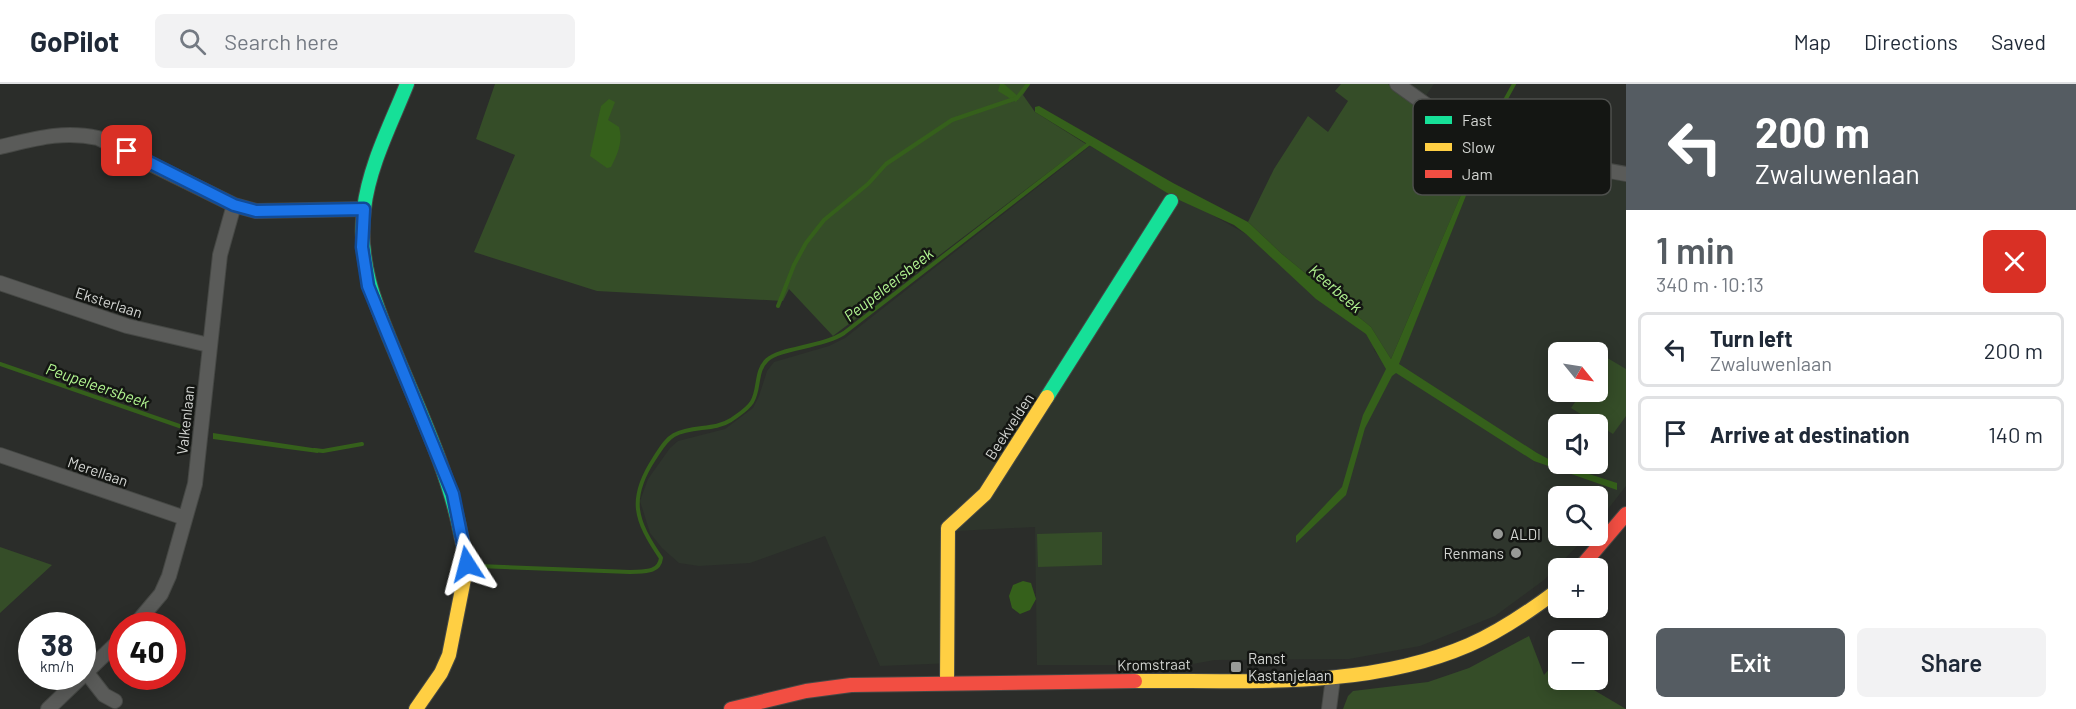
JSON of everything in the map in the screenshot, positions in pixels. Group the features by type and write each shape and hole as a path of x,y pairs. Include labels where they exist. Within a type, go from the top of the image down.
{"street":[{"path":"407,84 371,177 364,209 362,247 368,286 453,494 467,564 460,608 441,673 417,709"},
{"path":"1397,84 1418,99"},
{"path":"0,147 53,134 78,133 98,138 234,205 256,211 364,209"},
{"path":"1611,171 1626,174"},
{"name":"Beekvelden","path":"947,683 948,528 985,494 1172,201"},
{"name":"Valkenlaan","path":"146,612 161,594 172,565 195,484 220,255 234,205"},
{"name":"Eksterlaan","path":"0,283 127,326 209,345"},
{"name":"Merellaan","path":"0,455 184,518"},
{"path":"1589,558 1626,514"},
{"name":"Kromstraat","path":"731,709 779,697 840,687 947,683 1333,678 1383,671 1452,653 1511,625 1548,597"},
{"path":"96,672 108,656"},
{"path":"1329,709 1333,678"},
{"path":"96,685 104,695 118,705"},
{"path":"48,709 74,690"}],"shaded area":[{"path":"495,84 1030,84 1023,95 1035,112 1086,144 833,336 789,289 783,301 597,291 474,252 515,155 476,139"},
{"path":"1000,84 1004,84 1019,97 1016,102 998,91"},
{"path":"1341,84 1388,84 1413,103 1413,195 1461,195 1391,359 1371,327 1282,254 1248,222 1274,169 1308,116 1328,132 1348,101 1335,91"},
{"path":"1400,84 1434,84 1422,99"},
{"path":"609,99 615,102 608,120 619,127 620,138 616,157 611,167 607,168 590,156 601,106"},
{"path":"1039,106 1173,183 1248,222 1282,254 1371,327 1391,359 1461,195 1466,195 1399,364 1548,459 1548,466 1534,461 1396,373 1392,376 1365,428 1346,495 1296,543 1296,536 1342,487 1363,415 1386,369 1366,334 1316,299 1234,225 1177,199 1035,112 1035,107"},
{"path":"1090,146 1246,234 1371,334 1374,350 1386,366 1413,328 1466,195 1611,195 1611,174 1626,176 1626,486 1608,509 1608,486 1548,486 1548,546 1577,546 1566,558 1548,558 1548,576 1495,616 1420,646 1349,659 1215,660 1187,665 1037,665 1035,527 956,531 954,663 880,666 825,536 750,563 699,566 679,563 650,533 640,501 648,479 670,448 678,441 725,429 753,408 767,371 774,362 829,346 845,338"},
{"path":"1608,358 1626,369 1626,416 1613,434 1608,431 1608,414 1581,414 1571,408 1575,402 1608,402"},
{"path":"213,433 319,449 318,453 213,439"},
{"path":"1571,474 1589,474 1617,483 1617,490"},
{"path":"1102,532 1102,565 1038,567 1037,534"},
{"path":"0,547 52,565 0,613"},
{"path":"1023,581 1031,583 1036,599 1030,610 1020,614 1012,608 1009,596 1013,585"},
{"path":"1529,636 1544,675 1548,670 1548,690 1594,690 1626,709 1343,709 1348,696 1353,691 1428,682 1469,668"}],"waterway":[{"path":"778,306 794,265 806,243 824,220 868,184 886,164 952,120 1017,98 1028,84"},
{"path":"1506,99 1514,84"},
{"name":"Peupeleersbeek","path":"478,566 630,572 649,571 657,567 661,558 645,532 638,509 638,498 646,473 668,440 681,432 717,426 731,420 752,402 761,369 767,360 844,333 1091,142"},
{"name":"Peupeleersbeek","path":"0,364 188,429"},
{"name":"Peupeleersbeek","path":"314,450 323,451 362,444"}],"traffic: fast":[{"path":"407,84 381,145 371,177 364,209 363,249 376,304 442,468 461,535"},
{"path":"1047,397 1171,201"}],"traffic: slow":[{"path":"947,683 948,528 985,494 1047,397"},
{"path":"416,709 441,673 449,655 467,564 461,535"},
{"path":"1135,681 1305,680 1389,669 1429,659 1469,645 1515,620 1548,597"}],"traffic: jam":[{"path":"1589,558 1626,514"},
{"path":"731,709 806,691 851,685 1135,681"}],"place":[{"name":"ALDI","path":"1498,534"},
{"name":"Renmans","path":"1516,553"},
{"name":"Ranst Kastanjelaan","path":"1236,667"}],"route":[{"path":"127,151 234,205 256,211 364,209 362,247 368,286 453,494 467,564"}],"water label":[{"name":"Keerbeek","path":"1336,288"}]}
